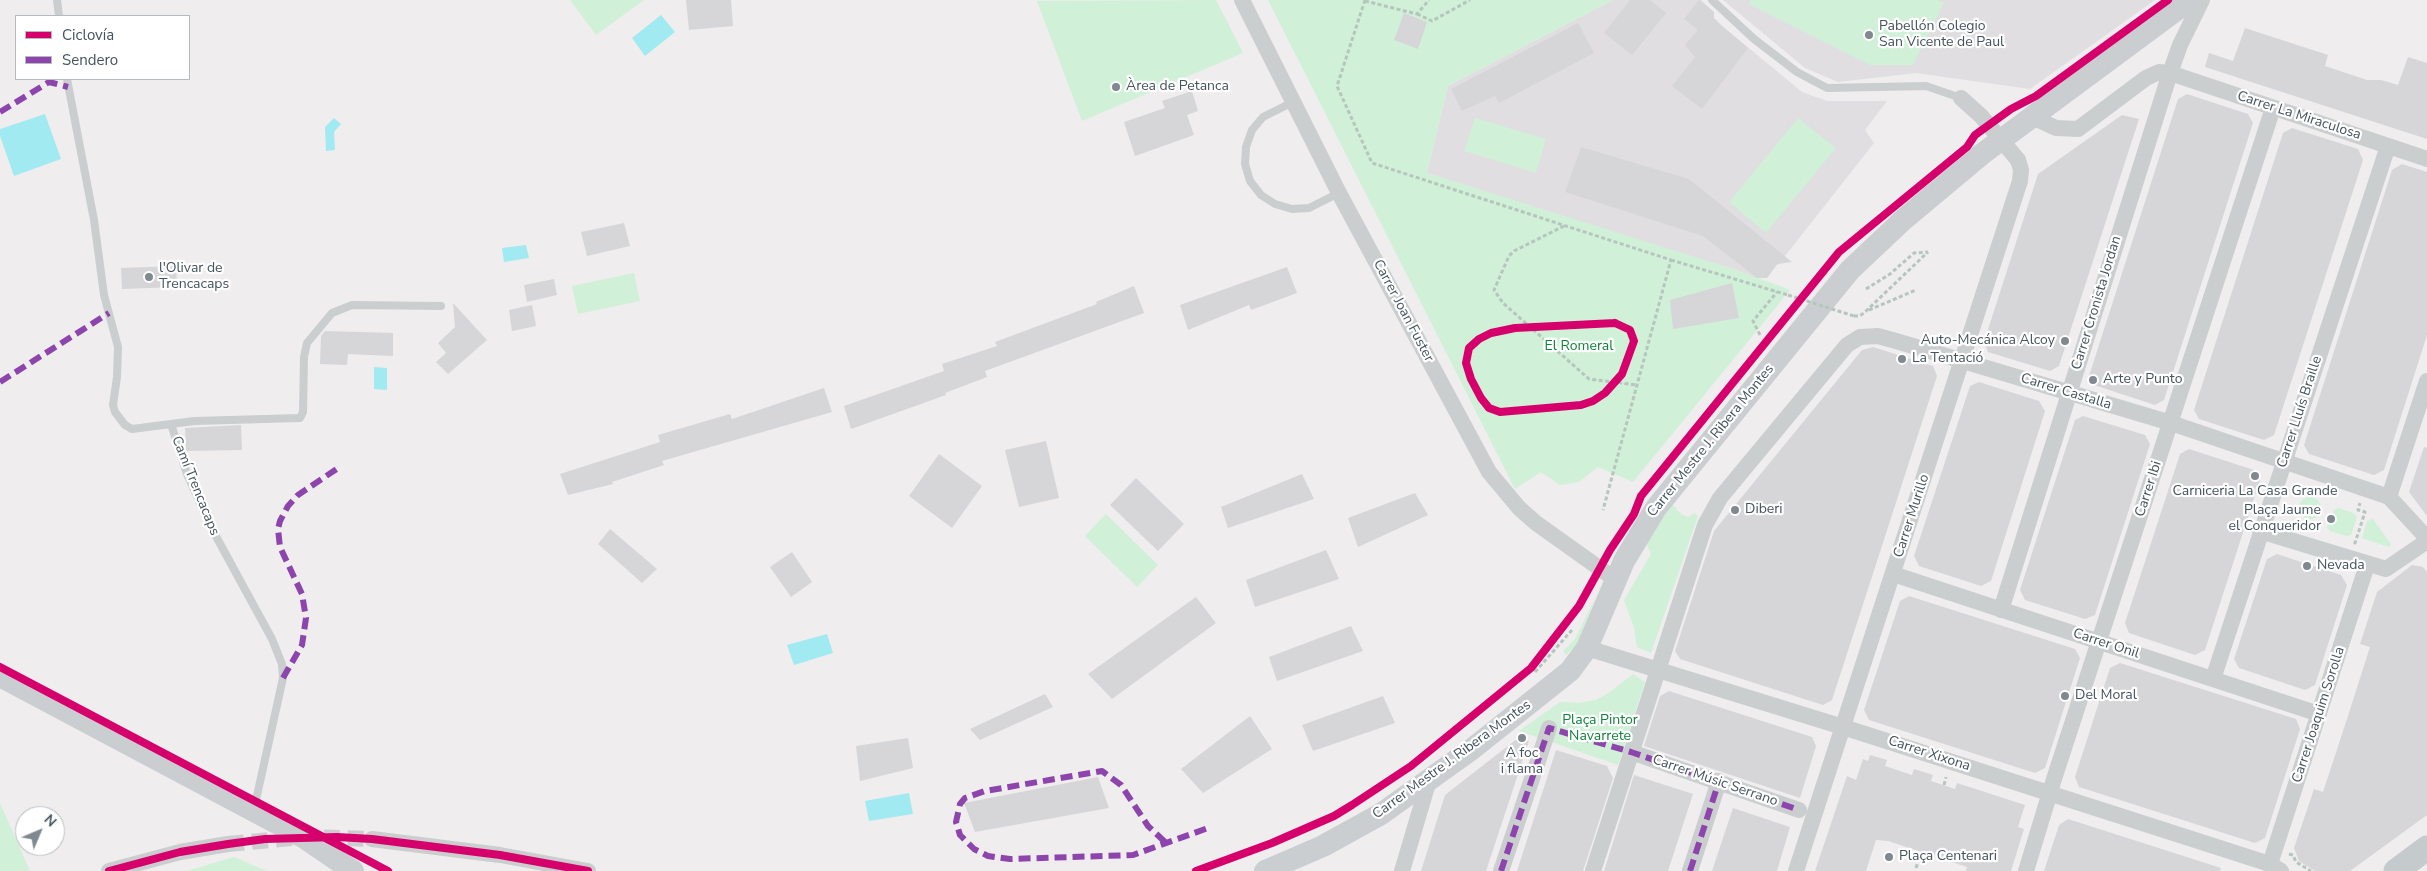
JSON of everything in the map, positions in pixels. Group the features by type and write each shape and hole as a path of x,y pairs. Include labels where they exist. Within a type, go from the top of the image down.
{"main road":[{"path":"2396,871 2427,848"}],"street":[{"name":"Carrer Joan Fuster","path":"1242,0 1339,193 1489,472 1514,502 1536,524 1616,580"},
{"name":"Carrer Mestre J. Ribera Montes","path":"1266,871 1323,846 1362,826 1429,780 1557,683 1579,661 1587,648 1616,580 1638,535 1678,478 1850,270 1930,197 2032,117 2190,0"},
{"name":"Carrer Cronista Jordan","path":"2001,610 2170,73 2180,45 2202,0"},
{"path":"2032,117 2056,128 2078,128 2146,78 2159,72 2170,73"},
{"name":"Carrer La Miraculosa","path":"2170,73 2427,159"},
{"name":"Carrer Murillo","path":"1796,871 2020,181 2021,170 2018,160 1981,116 1961,98"},
{"name":"Carrer Ibi","path":"2026,871 2273,108"},
{"name":"Carrer Lluís Braille","path":"2213,679 2260,531 2388,146"},
{"name":"Carrer Castalla","path":"1657,668 1705,525 1720,498 1847,345 1860,337 1878,336 2171,423 2284,461"},
{"path":"2389,497 2427,381"},
{"path":"2260,531 2367,565 2386,569 2427,539 2389,497 2284,461"},
{"name":"Carrer Joaquim Sorolla","path":"2275,868 2319,714 2367,565"},
{"name":"Carrer Onil","path":"1893,574 2319,714"},
{"name":"Carrer Xixona","path":"1587,648 1657,668 2050,793 2275,868"},
{"path":"1593,871 1657,668"},
{"path":"0,676 303,838 353,871"},
{"path":"1501,871 1549,728"},
{"name":"Carrer Músic Serrano","path":"1631,752 1799,810"},
{"path":"1402,871 1429,780"},
{"path":"1690,871 1719,782"},
{"path":"303,838 341,854 372,871"},
{"path":"372,839 500,855 588,871"},
{"path":"109,871 180,852 228,844"}],"lane":[{"path":"57,0 59,15"},
{"path":"1712,0 1761,44 1797,72 1826,88 1926,86 1961,98"},
{"name":"Camí Trencacaps","path":"67,80 94,220 104,294 118,347 117,377 113,405 115,412 125,425 132,429 171,424 187,474 212,529 272,639 282,664 283,678 253,811"},
{"path":"1293,102 1263,117 1252,130 1245,155 1245,164 1250,181 1261,195 1275,204 1292,209 1310,208 1339,193"},
{"path":"171,424 194,421 300,418 303,412 304,357 307,343 332,313 352,305 441,306"}],"path":[{"path":"1470,0 1432,21 1417,14 1365,0 1338,86 1372,163 1671,260 1854,316 1860,316 1866,311 1928,252 1914,253 1890,274 1866,288"},
{"path":"1417,14 1428,0"},
{"path":"1565,226 1514,251 1509,256 1494,290 1503,303 1589,379 1637,385"},
{"path":"1603,510 1671,260"},
{"path":"1796,305 1808,290"},
{"path":"1866,311 1916,290"},
{"path":"1760,335 1753,321 1777,292"},
{"path":"1515,328 1548,327"},
{"path":"1605,393 1622,374"},
{"path":"2343,557 2348,540 2355,543 2365,512 2358,510 2365,488"},
{"path":"1527,676 1545,652 1572,622"},
{"path":"1944,785 1946,777"},
{"path":"1916,868 1921,852"},
{"path":"2283,853 2293,855 2296,862 2311,871"}],"shaded area":[{"path":"1613,0 1701,0 1714,12 1714,18 1721,25 1802,92 1827,101 1887,101 1865,130 1874,143 1785,256 1785,261 1777,265 1767,278 1757,278 1427,173 1448,86"},
{"path":"1723,0 2155,0 2030,89 1916,73 1838,82 1805,68"}],"green space":[{"path":"570,0 644,0 596,35"},
{"name":"Àrea de Petanca","path":"1216,0 1243,53 1082,121 1037,1"},
{"name":"El Romeral","path":"1268,0 1613,0 1448,86 1427,173 1737,270 1790,290 1633,482 1598,467 1579,482 1560,485 1541,472 1515,489"},
{"name":"Pabellón Colegio San Vicente de Paul","path":"1751,0 1938,0 1944,3 1913,65 1870,65 1749,4"},
{"path":"1475,118 1546,139 1536,173 1464,151"},
{"path":"1798,118 1836,148 1766,233 1729,202"},
{"path":"634,273 640,301 578,314 572,286"},
{"path":"2310,497 2318,500 2321,508 2318,516 2310,519 2302,516 2299,508 2302,500"},
{"path":"1672,504 1681,514 1688,517 1694,513 1698,516 1651,653 1637,647 1634,628 1624,600 1651,554 1646,543"},
{"path":"2339,508 2353,513 2357,517 2351,535 2347,536 2330,531 2327,527 2334,510"},
{"path":"1106,514 1158,565 1137,587 1085,536"},
{"path":"2373,519 2391,544 2389,547 2362,538 2367,521"},
{"path":"1595,598 1578,643 1566,655 1563,651 1575,639"},
{"name":"Plaça Pintor Navarrete","path":"1633,674 1645,682 1618,765 1519,731 1560,702 1579,703 1596,700 1610,692"},
{"path":"0,803 15,837 15,856 23,856 30,871 0,871"},
{"path":"234,857 267,871 187,871"}],"water":[{"path":"661,15 675,32 645,56 632,38"},
{"path":"45,114 61,159 14,176 0,136 0,129"},
{"path":"334,118 341,124 334,132 335,150 326,151 325,127"},
{"path":"526,245 529,258 504,262 502,248"},
{"path":"374,367 387,368 387,390 374,389"},
{"path":"827,634 833,653 794,665 787,645"},
{"path":"909,793 913,814 869,821 865,801"}],"building":[{"path":"686,0 731,0 733,26 689,30"},
{"path":"1630,0 1650,0 1666,13 1632,55 1604,33"},
{"path":"1699,0 1714,12 1714,18 1721,25 1748,48 1702,109 1672,86 1695,57 1685,45 1698,30 1684,19"},
{"path":"1404,13 1427,22 1418,49 1394,40"},
{"path":"1578,23 1594,53 1499,103 1495,96 1462,111 1451,89"},
{"path":"2245,28 2328,55 2325,66 2367,80 2381,80 2398,85 2408,57 2427,63 2427,139 2205,67 2209,53 2233,61"},
{"path":"1192,91 1198,111 1187,115 1194,135 1135,156 1124,122 1165,108 1162,101"},
{"path":"2187,94 2248,114 2253,123 2164,400 2155,405 2094,385 2089,376 2178,99"},
{"path":"2122,115 2139,119 2059,366 2050,371 1988,352 1984,342 2038,174"},
{"path":"2292,128 2358,149 2363,160 2274,435 2264,440 2199,419 2194,410 2283,133"},
{"path":"1581,147 1689,179 1792,262 1777,264 1767,278 1757,278 1703,236 1565,192"},
{"path":"2402,164 2427,172 2427,335 2384,470 2374,475 2309,454 2304,445 2392,170"},
{"path":"624,223 630,246 587,256 581,232"},
{"name":"l'Olivar de Trencacaps","path":"176,266 177,287 122,289 121,268"},
{"path":"1287,267 1297,293 1251,310 1249,305 1188,330 1180,305"},
{"path":"554,279 557,295 527,302 524,285"},
{"path":"1732,283 1739,318 1673,329 1670,300"},
{"path":"1134,286 1144,313 985,371 987,377 945,393 946,395 851,429 844,406 944,371 942,364 997,346 995,342 1097,304 1096,302"},
{"path":"453,303 487,340 448,374 436,362 446,353 438,343 455,327"},
{"path":"532,305 536,326 512,331 509,310"},
{"path":"325,331 393,333 393,356 348,354 347,365 320,364 321,336"},
{"path":"1873,347 1933,366 1937,376 1832,700 1823,705 1680,659 1675,651 1714,531 1862,350"},
{"path":"1979,382 2039,401 2045,411 1991,581 1981,586 1919,566 1914,556 1970,386"},
{"path":"824,388 832,412 662,461 664,465 612,482 613,484 568,495 560,474 660,442 658,435 730,414 732,419"},
{"path":"2083,416 2145,435 2150,444 2095,615 2085,619 2025,600 2020,590 2075,420"},
{"path":"241,425 242,450 186,451 185,428"},
{"path":"1046,441 1059,498 1019,507 1005,450"},
{"path":"2424,447 2427,448 2427,516 2409,492"},
{"path":"2189,449 2254,470 2260,480 2205,650 2195,655 2129,633 2125,623 2180,454"},
{"path":"939,454 982,486 952,528 909,496"},
{"path":"1302,474 1314,499 1228,528 1221,507"},
{"path":"1136,478 1184,524 1158,551 1110,505"},
{"path":"1415,493 1428,515 1358,547 1348,518"},
{"path":"610,529 657,569 642,583 598,544"},
{"path":"1326,550 1339,579 1255,607 1246,580"},
{"path":"792,552 812,582 791,597 770,567"},
{"path":"2277,554 2341,575 2347,585 2315,685 2305,690 2239,668 2234,659 2267,559"},
{"path":"2412,565 2423,567 2427,572 2427,815 2350,871 2315,871 2299,861 2294,848 2314,789 2323,792 2347,719 2370,647 2360,644 2377,592"},
{"path":"1909,596 2075,649 2080,658 2045,768 2035,773 1869,720 1864,710 1900,601"},
{"path":"1196,597 1216,623 1112,699 1088,674"},
{"path":"1351,626 1363,651 1277,681 1269,657"},
{"path":"2120,663 2296,719 2300,729 2265,838 2255,843 2079,787 2075,777 2110,668"},
{"path":"1669,691 1812,737 1816,746 1800,798 1644,746 1660,696"},
{"path":"1045,694 1053,707 980,740 970,729"},
{"path":"1383,696 1395,723 1313,751 1302,725"},
{"path":"1250,716 1272,749 1203,793 1181,769"},
{"path":"908,738 913,768 860,781 856,746"},
{"path":"1518,738 1529,741 1486,871 1421,871 1445,795"},
{"path":"1556,750 1607,766 1613,778 1583,871 1517,871"},
{"path":"1870,755 1887,760 1885,766 1912,775 1914,769 1933,775 1931,781 1955,789 1957,783 2025,805 2018,827 2024,829 2011,871 1966,871 1967,867 1888,841 1876,840 1866,871 1815,871 1847,776 1856,780 1863,759 1868,761"},
{"path":"1634,775 1693,794 1668,871 1604,871"},
{"path":"1098,777 1109,808 975,832 964,803"},
{"path":"1733,808 1790,827 1777,871 1712,871"},
{"path":"2068,819 2221,868 2220,871 2044,871 2059,825"}],"tunnel":[{"path":"228,844 302,837 372,839"}],"marked path":[{"path":"0,112 49,82 68,87"},
{"path":"0,382 109,313"},
{"path":"283,678 302,645 306,618 302,594 280,547 278,529 280,521 288,506 298,495 338,468"},
{"path":"1501,871 1549,728 1631,752 1799,810"},
{"path":"1165,842 1148,826 1121,785 1102,771 985,791 965,798 960,804 956,822 960,835 974,849 988,856 1010,859 1133,855 1208,828"},
{"path":"1690,871 1719,781"}],"cycle path":[{"path":"1196,871 1272,843 1334,816 1411,766 1531,668 1579,606 1610,550 1634,514 1641,496 1839,252 1967,147 1975,135 2011,109 2036,96 2168,0"},
{"path":"1615,323 1630,330 1634,341 1622,374 1605,393 1593,401 1581,405 1500,412 1489,408 1481,398 1471,379 1466,363 1469,348 1479,339 1491,333 1515,328 1615,323"},
{"path":"0,667 388,871"},
{"path":"109,871 180,852 228,844 265,839 337,837 372,839 500,855 588,871"}],"place":[{"name":"Pabellón Colegio San Vicente de Paul","path":"1869,35"},
{"name":"Àrea de Petanca","path":"1116,87"},
{"name":"l'Olivar de Trencacaps","path":"149,277"},
{"name":"Auto-Mecánica Alcoy","path":"2065,341"},
{"name":"La Tentació","path":"1902,359"},
{"name":"Arte y Punto","path":"2093,380"},
{"name":"Carniceria La Casa Grande","path":"2255,476"},
{"name":"Diberi","path":"1735,510"},
{"name":"Plaça Jaume el Conqueridor","path":"2331,519"},
{"name":"Nevada","path":"2307,566"},
{"name":"Del Moral","path":"2065,696"},
{"name":"A foc i flama","path":"1522,738"},
{"name":"Plaça Centenari","path":"1889,857"}]}
